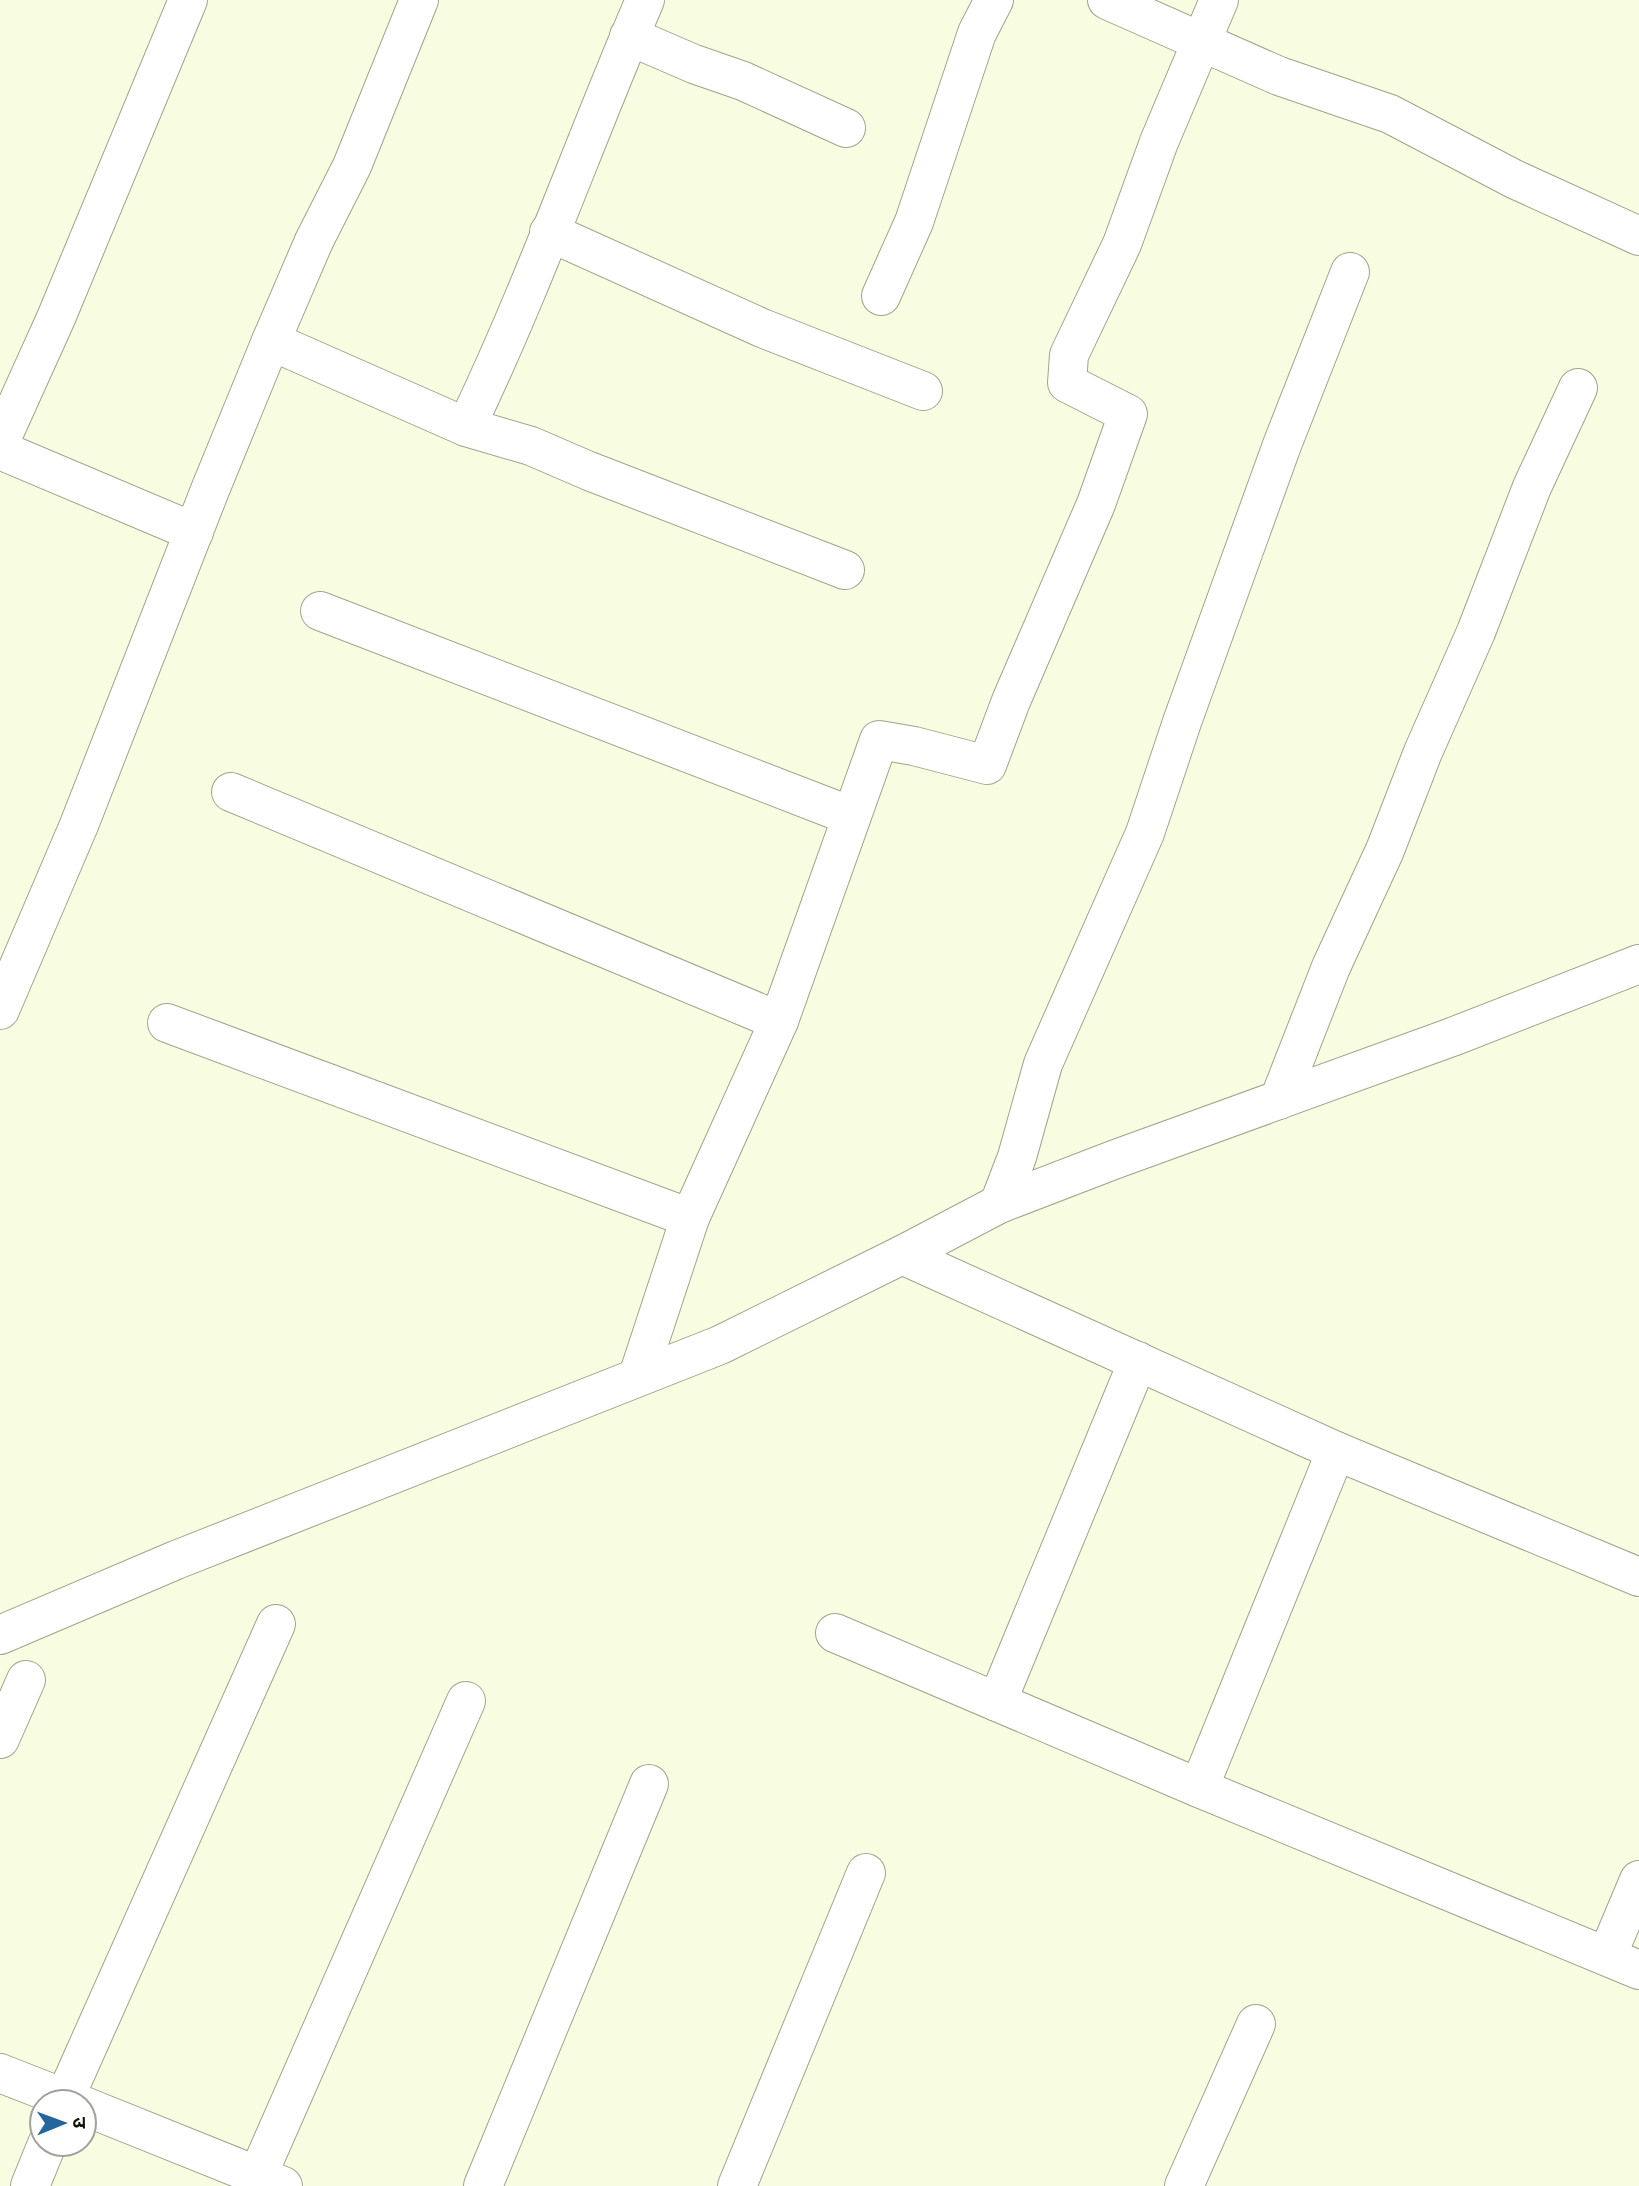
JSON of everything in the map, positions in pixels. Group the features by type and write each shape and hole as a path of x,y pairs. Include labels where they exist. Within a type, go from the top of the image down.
{"street":[{"path":"0,442 56,317 188,0"},
{"path":"0,1010 118,730 271,341 314,241 352,166 419,0"},
{"path":"467,427 497,363 645,0"},
{"path":"881,296 914,222 977,33 995,0"},
{"path":"1107,0 1279,76 1390,114 1514,179 1639,236"},
{"path":"638,1376 691,1218 779,1021 879,740 987,765 1011,701 1096,504 1128,414 1067,383 1069,355 1122,244 1159,142 1219,0"},
{"path":"629,36 694,64 743,81 846,128"},
{"path":"549,232 762,328 923,391"},
{"path":"999,1204 1017,1157 1043,1064 1145,833 1282,445 1350,272"},
{"path":"271,341 467,427 531,446 845,570"},
{"path":"1279,1100 1331,967 1385,850 1423,752 1476,632 1532,487 1578,387"},
{"path":"0,450 194,532"},
{"path":"320,611 851,816"},
{"path":"231,792 779,1021"},
{"path":"0,1635 176,1560 720,1345 999,1204 1452,1037 1639,964"},
{"path":"167,1023 691,1218"},
{"path":"902,1255 1336,1451 1639,1577"},
{"path":"997,1702 1138,1361"},
{"path":"1199,1788 1336,1451"},
{"path":"78,2088 276,1624"},
{"path":"835,1633 1199,1788 1623,1963 1639,1880"},
{"path":"0,1739 26,1680"},
{"path":"98,2113 265,2182 466,1700"},
{"path":"483,2186 649,1784"},
{"path":"737,2186 866,1873"},
{"path":"1184,2186 1256,2024"},
{"path":"0,2073 37,2088"},
{"path":"30,2186 41,2158"}]}
